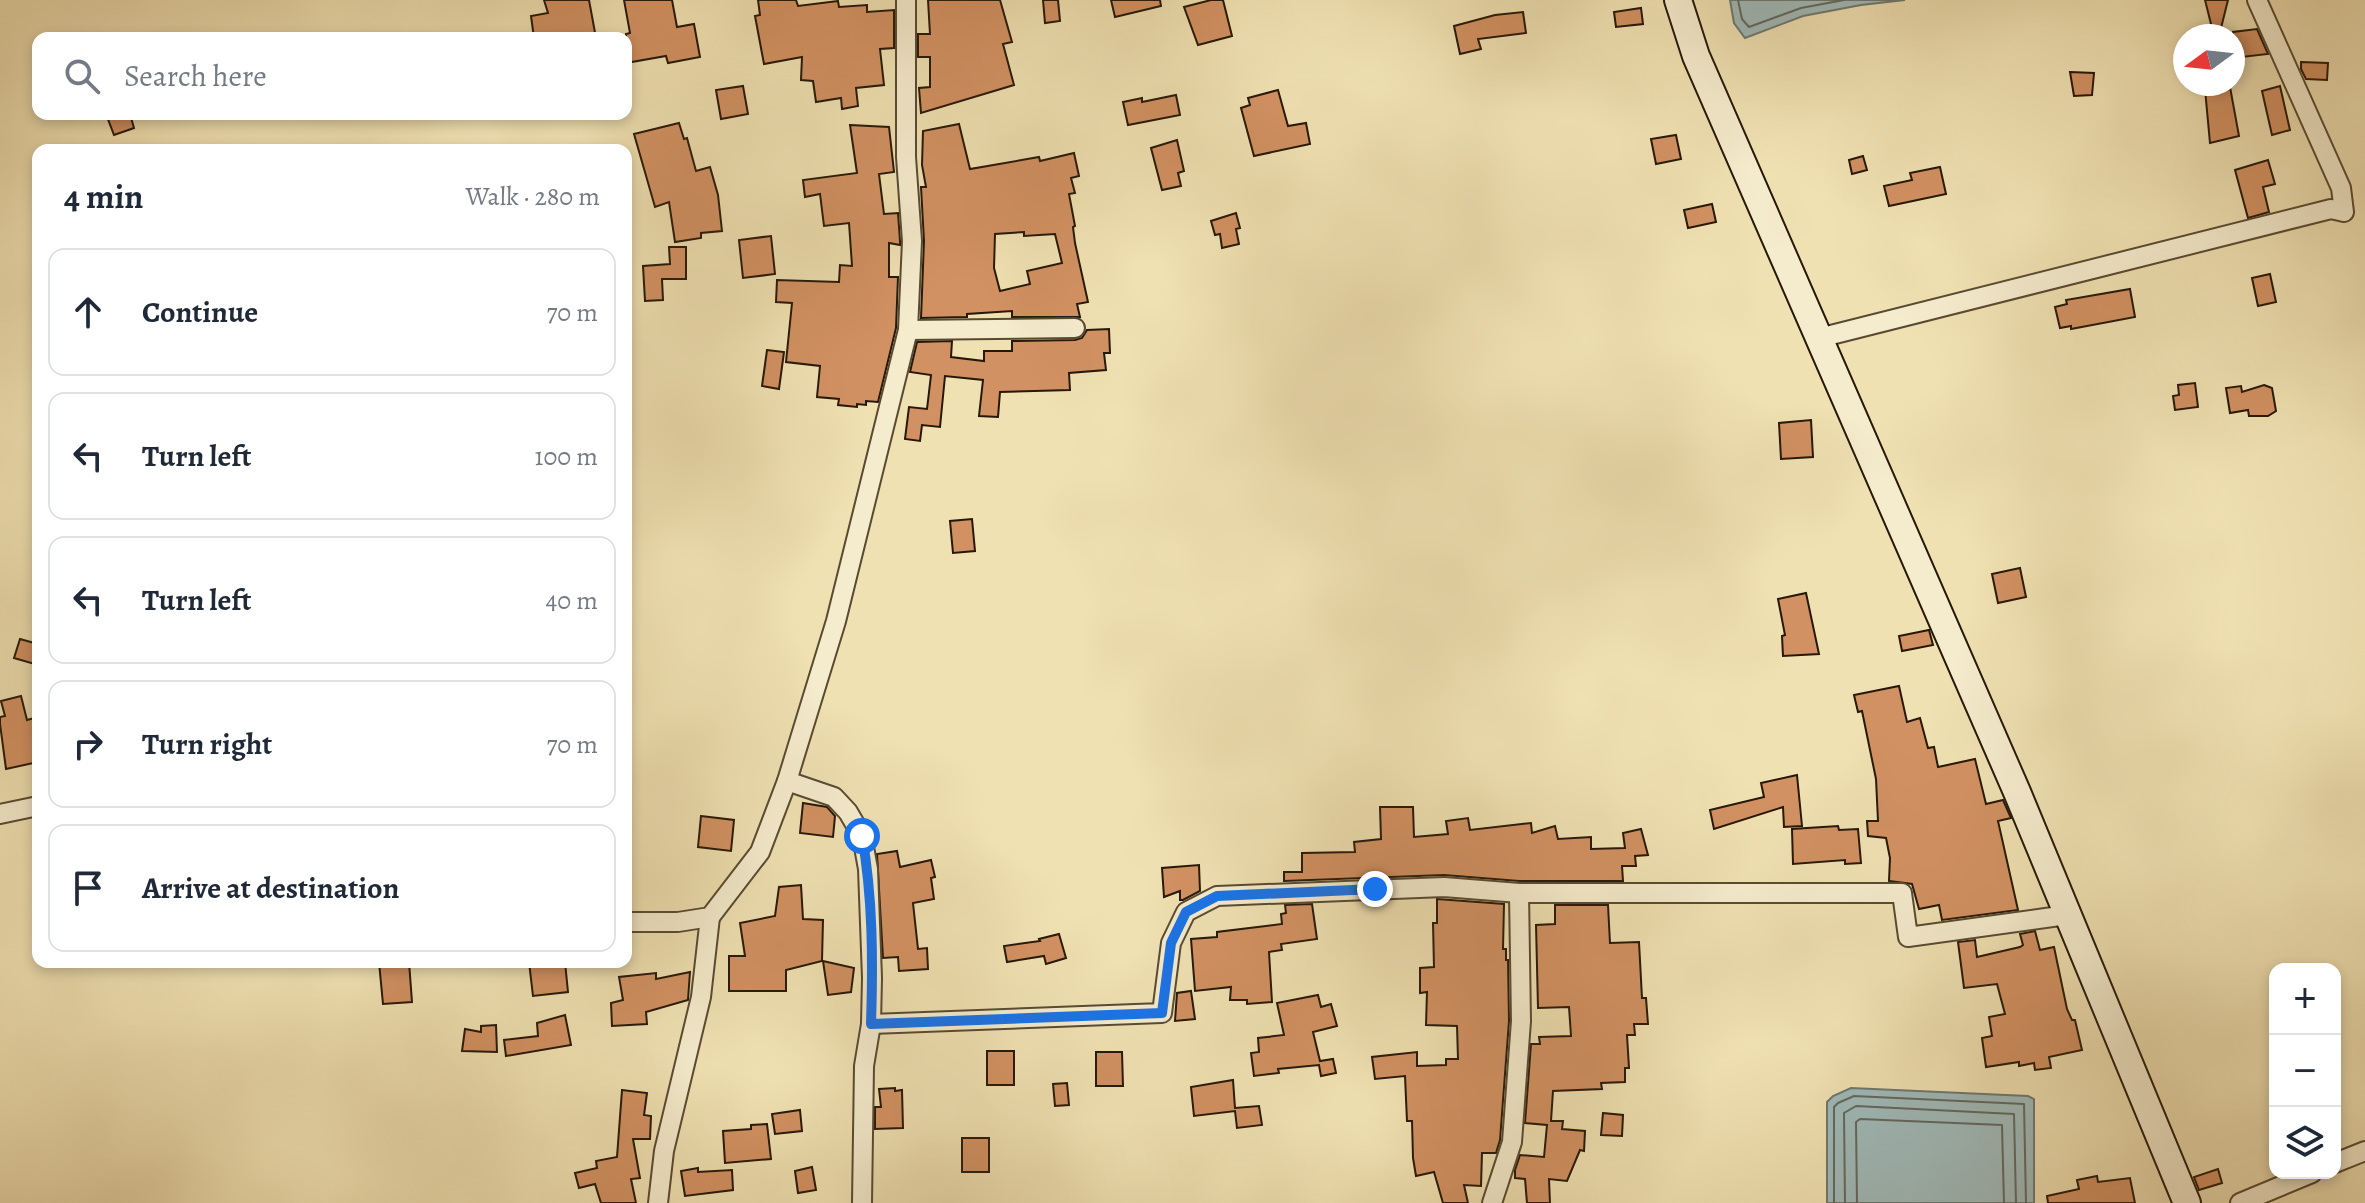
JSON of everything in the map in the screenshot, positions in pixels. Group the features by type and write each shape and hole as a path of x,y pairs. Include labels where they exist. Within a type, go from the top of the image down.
{"street":[{"path":"658,1203 664,1151 701,997 710,917 760,852 787,781 836,621 908,330 912,241 906,157 906,0"},
{"path":"1678,0 1696,56 2017,792 2187,1203"},
{"path":"1819,338 2331,209 2344,212 2341,188 2257,0"},
{"path":"908,330 1075,328"},
{"path":"787,781 834,797 848,812 862,836 868,869 872,978 871,1024 864,1066 862,1203"},
{"path":"0,814 32,807"},
{"path":"871,1024 1162,1013 1171,943 1186,912 1217,896 1444,887 1519,893 1902,893 1908,937 2067,915"},
{"path":"1492,1203 1512,1142 1521,1021 1519,893"},
{"path":"632,922 678,922 710,917"},
{"path":"2341,1161 2365,1151"},
{"path":"2240,1203 2298,1179"}],"water":[{"path":"1730,0 1905,0 1803,16 1745,38 1734,23"},
{"path":"1851,1088 2028,1096 2034,1099 2034,1203 1827,1203 1827,1102"}],"building":[{"path":"544,0 589,0 595,32 533,32 531,16 548,13"},
{"path":"624,0 672,0 677,27 694,24 700,57 668,63 666,56 632,62"},
{"path":"758,0 796,0 798,6 838,1 839,7 867,5 867,12 894,10 894,48 880,49 884,85 856,88 858,106 842,109 841,98 816,102 813,81 801,80 802,57 764,64 755,16 760,15"},
{"path":"928,0 1000,0 1012,42 1003,44 1014,85 921,113 919,88 930,87 930,57 918,57 918,34 930,34"},
{"path":"1043,0 1058,0 1060,21 1045,23"},
{"path":"1111,0 1160,0 1161,6 1115,17"},
{"path":"1223,0 1232,36 1198,45 1184,7"},
{"path":"2205,0 2228,0 2222,24 2211,24"},
{"path":"1641,8 1643,24 1616,27 1614,12"},
{"path":"1523,12 1526,33 1478,39 1481,49 1460,54 1454,26 1495,15"},
{"path":"2257,29 2268,54 2245,57 2245,30"},
{"path":"2301,62 2328,63 2327,80 2306,79"},
{"path":"2070,72 2094,73 2092,95 2074,96"},
{"path":"743,86 748,114 721,119 716,90"},
{"path":"2280,86 2290,130 2272,135 2262,91"},
{"path":"1278,90 1288,126 1306,123 1310,144 1254,156 1241,108 1250,105 1248,98"},
{"path":"1176,95 1180,115 1128,125 1123,102 1142,98 1142,102"},
{"path":"2206,96 2232,96 2239,136 2210,143"},
{"path":"108,120 132,120 134,128 114,135"},
{"path":"679,123 684,139 687,138 696,171 710,167 718,195 722,231 701,233 701,238 675,242 669,202 655,207 634,134"},
{"path":"959,124 970,169 1039,157 1040,161 1074,153 1079,176 1071,178 1075,193 1069,194 1075,243 1088,302 1077,304 1080,317 1012,317 1012,311 967,314 967,317 921,318 924,241 921,187 926,187 922,165 923,131","holes":["1024,232 1024,236 1055,234 1062,263 1027,271 1030,284 1000,291 994,268 995,234"]},
{"path":"850,125 889,127 894,172 879,174 884,214 898,213 900,241 900,245 889,243 889,277 898,277 896,328 878,402 866,401 866,405 857,404 857,407 838,405 839,399 817,397 820,366 786,362 792,303 776,302 777,280 839,282 840,265 852,266 849,223 824,226 820,194 805,197 803,180 857,173"},
{"path":"1676,135 1681,159 1656,164 1651,139"},
{"path":"1177,140 1184,171 1178,173 1181,186 1162,190 1151,148"},
{"path":"1863,156 1867,170 1852,174 1849,160"},
{"path":"2268,160 2275,184 2263,187 2269,212 2248,218 2235,170"},
{"path":"1940,167 1946,194 1889,206 1884,186 1912,180 1910,173"},
{"path":"1712,204 1716,222 1688,228 1684,210"},
{"path":"1236,213 1240,228 1236,229 1239,244 1222,248 1220,234 1215,235 1211,221"},
{"path":"771,236 775,274 743,278 739,240"},
{"path":"669,247 686,247 686,279 662,279 663,300 645,301 643,266 670,264"},
{"path":"2270,274 2276,302 2258,306 2252,278"},
{"path":"2130,289 2135,317 2071,329 2071,326 2060,328 2055,307 2067,304 2066,300"},
{"path":"1109,329 1110,353 1104,353 1106,370 1069,373 1070,390 1000,392 998,417 979,416 983,380 945,376 940,427 922,425 920,441 905,439 909,407 927,409 931,375 910,372 917,342 952,341 951,357 984,361 984,351 1012,351 1012,341 1075,340 1082,338 1087,330"},
{"path":"767,350 784,352 779,389 762,386"},
{"path":"2195,383 2198,407 2175,410 2173,396 2179,395 2178,385"},
{"path":"2264,385 2272,388 2276,411 2268,416 2249,416 2248,410 2230,413 2226,388 2241,386 2242,392"},
{"path":"1811,420 1813,457 1781,459 1779,423"},
{"path":"972,519 975,551 953,553 950,521"},
{"path":"2020,568 2026,597 1998,603 1992,574"},
{"path":"1806,593 1819,654 1783,656 1782,636 1785,635 1778,599"},
{"path":"1929,630 1933,645 1902,651 1899,636"},
{"path":"20,639 32,642 32,663 14,658"},
{"path":"1899,686 1907,722 1920,718 1928,748 1934,747 1938,767 1975,759 1986,804 2003,800 2011,818 1998,821 2018,910 1942,920 1939,905 1919,909 1912,884 1889,881 1890,858 1886,838 1868,836 1867,821 1878,821 1876,779 1862,711 1858,712 1854,695"},
{"path":"21,696 27,720 32,719 32,763 6,769 0,724 0,717 5,716 1,701"},
{"path":"1797,775 1802,826 1784,827 1783,807 1714,829 1710,810 1764,797 1761,783"},
{"path":"803,803 827,807 835,816 833,837 800,833"},
{"path":"1380,807 1413,807 1414,837 1448,834 1446,821 1468,818 1470,830 1531,823 1532,833 1555,826 1558,839 1591,837 1591,849 1625,848 1623,833 1641,829 1648,855 1635,856 1636,866 1622,866 1623,881 1519,881 1444,875 1284,881 1284,872 1302,872 1302,853 1355,852 1354,842 1381,839"},
{"path":"701,816 734,820 731,851 698,847"},
{"path":"1838,826 1839,830 1858,829 1861,863 1845,864 1845,860 1793,864 1792,829"},
{"path":"897,851 900,867 931,860 935,877 931,878 934,899 913,903 918,949 927,948 928,969 899,971 898,957 883,958 877,854"},
{"path":"1199,865 1200,891 1183,900 1180,900 1180,891 1164,897 1162,868"},
{"path":"801,885 803,919 823,920 822,961 786,970 786,991 729,991 729,956 745,956 740,923 775,916 779,887"},
{"path":"1437,899 1504,904 1503,949 1506,949 1508,960 1509,1021 1500,1140 1496,1153 1482,1153 1481,1186 1464,1185 1468,1203 1443,1203 1434,1172 1416,1176 1412,1121 1407,1121 1405,1076 1375,1079 1372,1057 1417,1052 1417,1066 1446,1065 1446,1059 1458,1059 1457,1026 1426,1025 1427,992 1420,993 1420,968 1434,967 1433,923 1437,923"},
{"path":"1312,904 1317,939 1281,944 1282,950 1269,952 1272,1002 1247,1004 1247,1000 1230,1000 1231,987 1195,991 1191,939 1217,937 1217,932 1282,924 1281,914 1286,913 1285,905"},
{"path":"1555,905 1608,905 1610,943 1639,942 1642,998 1646,998 1648,1024 1634,1024 1635,1035 1627,1035 1629,1068 1625,1068 1625,1082 1601,1083 1602,1089 1553,1091 1551,1121 1563,1121 1562,1129 1585,1131 1584,1151 1580,1150 1567,1181 1549,1179 1550,1203 1527,1203 1525,1179 1515,1178 1515,1170 1520,1155 1544,1157 1547,1125 1525,1123 1531,1044 1540,1044 1539,1037 1571,1036 1569,1007 1538,1008 1536,925 1555,924"},
{"path":"2035,931 2040,950 2054,947 2067,1009 2072,1020 2075,1020 2082,1050 2049,1057 2051,1068 2035,1070 2034,1063 2019,1066 2019,1062 1986,1067 1982,1038 1992,1036 1989,1017 2005,1014 1997,984 1964,988 1958,942 1975,940 1977,957 2020,947 2023,945 2020,934"},
{"path":"1059,934 1066,958 1046,964 1044,956 1007,962 1004,946 1040,941"},
{"path":"823,961 854,968 851,992 828,995"},
{"path":"380,968 409,968 412,1002 383,1004"},
{"path":"530,968 566,968 568,992 533,996"},
{"path":"690,972 688,1000 646,1012 647,1024 612,1026 611,1003 623,1000 619,977 656,973 656,979"},
{"path":"1191,991 1195,1019 1175,1021 1177,993"},
{"path":"1318,995 1321,1007 1331,1004 1337,1026 1313,1032 1320,1061 1333,1059 1336,1073 1321,1076 1319,1065 1278,1069 1279,1073 1254,1076 1251,1053 1259,1052 1258,1038 1284,1035 1277,1003"},
{"path":"565,1015 571,1045 506,1056 504,1040 538,1036 537,1023"},
{"path":"496,1025 497,1052 462,1051 465,1029 481,1032 481,1026"},
{"path":"987,1051 1014,1051 1014,1085 987,1085"},
{"path":"1096,1052 1122,1052 1123,1086 1096,1086"},
{"path":"1233,1080 1235,1108 1259,1106 1262,1125 1237,1128 1235,1111 1194,1116 1191,1087"},
{"path":"1067,1083 1069,1105 1055,1106 1053,1084"},
{"path":"895,1088 895,1091 902,1090 903,1128 875,1129 875,1107 881,1107 879,1089"},
{"path":"622,1090 647,1093 644,1115 651,1116 650,1139 633,1139 640,1178 631,1179 636,1203 601,1203 595,1184 579,1188 575,1173 597,1168 596,1161 617,1157"},
{"path":"800,1110 802,1131 775,1134 772,1114"},
{"path":"1603,1113 1623,1115 1622,1136 1601,1135"},
{"path":"767,1124 771,1159 725,1163 723,1131 751,1129 751,1125"},
{"path":"962,1138 989,1138 989,1172 962,1172"},
{"path":"812,1167 816,1190 798,1193 795,1171"},
{"path":"698,1168 698,1172 732,1170 733,1190 685,1196 681,1171"},
{"path":"2218,1169 2222,1183 2199,1190 2194,1177"},
{"path":"2097,1176 2098,1182 2130,1178 2135,1203 2048,1203 2047,1196 2079,1189 2077,1180"}],"route":[{"path":"862,836 868,869 871,1024 1162,1013 1171,943 1186,912 1217,896 1375,889"}]}
